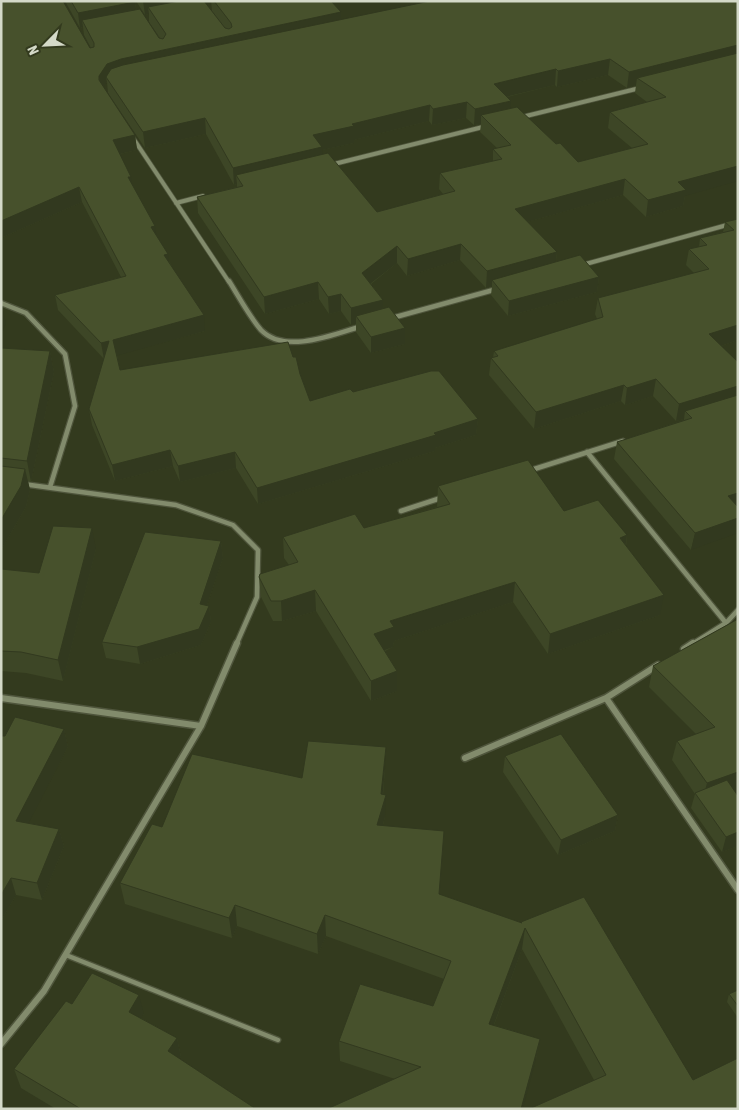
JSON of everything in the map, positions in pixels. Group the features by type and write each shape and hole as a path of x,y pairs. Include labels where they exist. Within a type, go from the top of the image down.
{"street":[{"path":"515,119 641,88"},
{"path":"322,167 496,124"},
{"path":"130,132 262,331 279,340 307,342 364,326"},
{"path":"176,203 206,196"},
{"path":"575,267 738,222"},
{"path":"384,320 498,288"},
{"path":"1,303 26,313 65,354 75,406 50,488"},
{"path":"522,473 625,440"},
{"path":"587,452 726,623"},
{"path":"1,1044 44,991 201,726 257,596 258,550 233,525 176,505 21,484"},
{"path":"401,511 447,496"},
{"path":"678,653 726,623 738,610"},
{"path":"466,758 606,698 662,663"},
{"path":"1,698 201,726"},
{"path":"606,698 738,890"}],"lane":[{"path":"66,955 278,1040"}],"building":[{"path":"1,1 63,1 90,48 94,47 94,43 82,20 140,9 159,38 163,39 166,34 148,7 179,1 204,1 225,28 229,29 232,27 231,23 214,1 331,1 341,12 121,59 107,64 99,76 99,80 135,135 113,140 131,177 128,177 155,226 151,227 168,254 164,255 204,315 113,340 120,370 288,342 293,357 296,357 310,401 350,389 353,392 431,371 439,371 478,419 434,433 436,435 257,488 235,452 178,466 170,450 112,465 89,409 109,341 101,343 55,295 126,276 79,187 1,221"},
{"path":"71,1 135,1 135,2 78,13"},
{"path":"430,1 738,1 738,45 629,72 610,59 558,71 556,69 494,84 511,101 475,109 467,102 433,109 430,105 313,135 322,147 233,168 205,118 143,132 106,77 111,69 123,65"},
{"path":"738,53 738,166 678,182 686,190 648,200 625,179 515,209 557,252 487,271 461,244 408,259 397,246 362,273 383,300 351,308 341,294 328,297 318,282 264,297 197,197 243,186 236,175 328,153 377,212 455,191 440,173 502,159 493,149 511,145 481,115 517,107 556,144 560,143 578,162 648,144 610,112 666,97 637,78"},
{"path":"738,219 738,325 709,334 738,362 738,386 679,404 656,379 627,388 624,385 536,412 491,358 498,356 494,351 603,317 598,298 709,269 689,249 707,245 700,238 734,230 725,222"},
{"path":"580,255 599,277 509,301 492,280"},
{"path":"389,307 405,328 371,337 356,316"},
{"path":"1,348 50,351 27,461 1,458"},
{"path":"738,395 738,493 728,496 738,507 738,518 695,533 617,442 692,418 685,411"},
{"path":"528,460 564,511 598,500 627,535 620,538 664,595 550,634 515,582 390,621 394,627 374,634 397,671 371,681 315,590 281,601 271,601 259,577 260,574 298,562 283,537 355,514 364,528 450,504 438,486"},
{"path":"1,466 25,469 21,486 1,520"},
{"path":"53,526 92,528 58,660 21,652 1,651 1,569 39,573"},
{"path":"145,532 221,541 200,604 209,606 199,629 137,647 102,642"},
{"path":"738,619 738,772 707,783 677,741 715,727 653,666"},
{"path":"15,717 64,729 16,821 59,829 37,883 11,878 1,895 1,736 5,736"},
{"path":"561,734 618,815 561,840 505,756"},
{"path":"308,741 386,747 381,794 386,795 377,825 444,831 439,894 522,923 584,897 693,1080 738,1058 738,1109 529,1109 606,1075 525,928 489,1024 540,1039 521,1109 327,1109 421,1067 339,1041 360,984 433,1006 451,961 325,915 317,934 235,905 229,918 120,883 152,824 162,827 192,754 302,778"},
{"path":"727,780 738,796 738,832 726,837 695,793"},
{"path":"92,973 139,995 129,1012 177,1038 168,1051 256,1109 81,1109 14,1069 66,1001 72,1004"},
{"path":"738,990 738,1006 729,994"}]}
